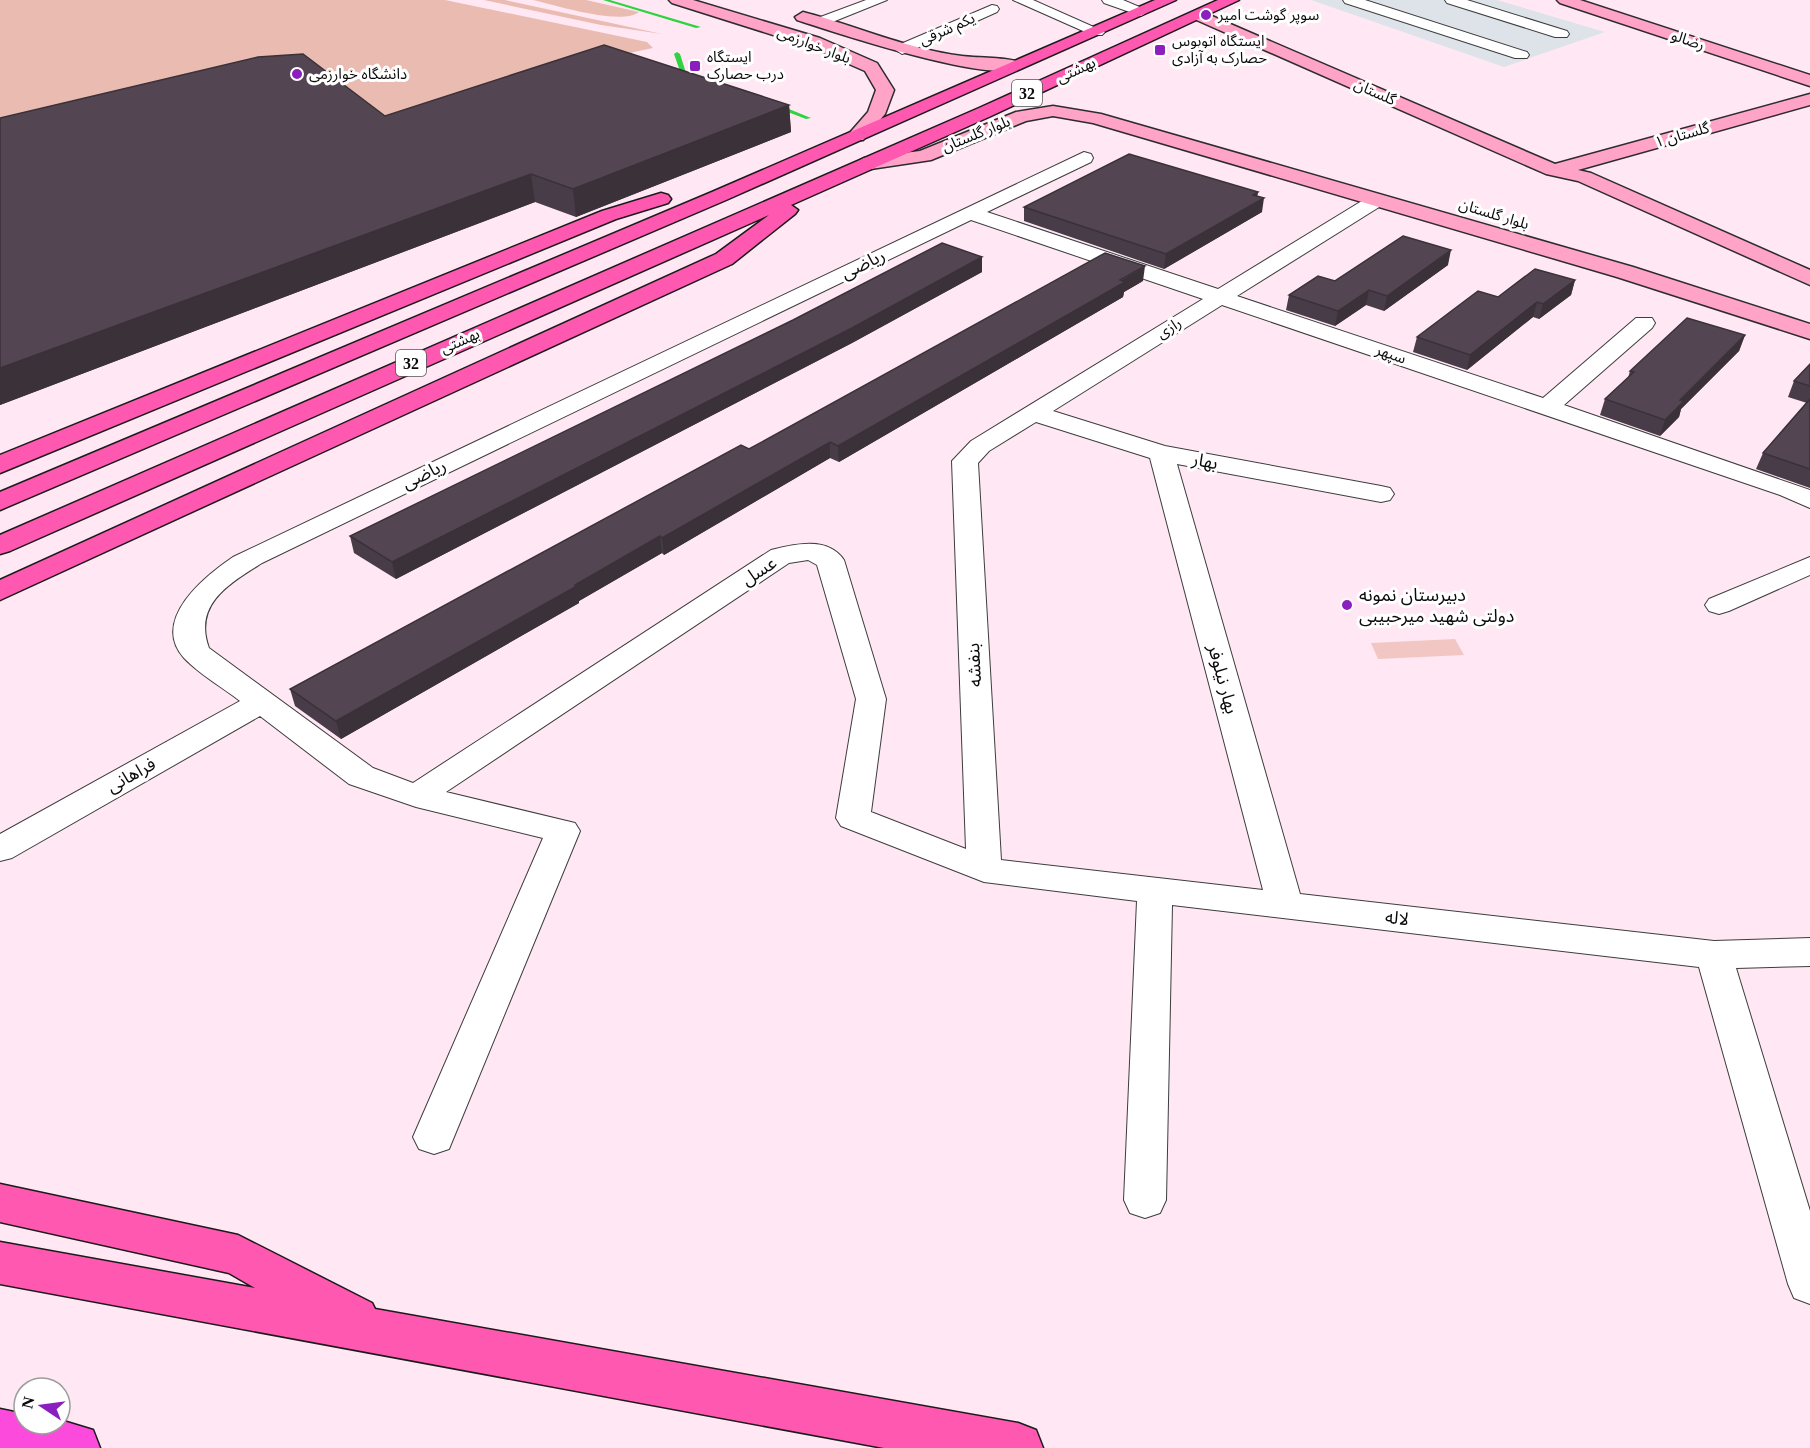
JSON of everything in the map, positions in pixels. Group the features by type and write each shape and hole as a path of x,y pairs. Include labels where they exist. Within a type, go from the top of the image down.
{"highway":[{"path":"0,1434 75,1448"}],"main road":[{"name":"بهشتی","path":"793,163 1168,0"},
{"name":"بهشتی","path":"822,182 985,112 1231,0"},
{"name":"بهشتى","path":"0,502 793,163"},
{"path":"0,465 609,215 793,163"},
{"name":"بهشتى","path":"0,544 822,182"},
{"path":"0,591 724,259 822,182"},
{"path":"0,1203 238,1255 380,1332"},
{"path":"0,1263 1018,1448"}],"street":[{"name":"بلوار خوارزمی","path":"677,0 814,42 871,67 880,78 885,90 876,114 856,136"},
{"path":"820,22 880,0"},
{"path":"1020,0 1097,32"},
{"path":"1109,0 1141,11"},
{"path":"1350,0 1521,55"},
{"path":"1452,0 1561,34"},
{"name":"رضالو","path":"1565,0 1810,81"},
{"name":"یکم شرقی","path":"902,49 992,9"},
{"name":"بلوار خوارزمی","path":"788,12 902,49 922,62 1016,65"},
{"name":"گلستان","path":"1198,15 1553,170 1584,177 1810,278"},
{"path":"1631,20 1776,52"},
{"path":"871,67 895,73"},
{"name":"گلستان ۱","path":"1553,170 1810,99"},
{"name":"بلوار گلستان","path":"864,164 924,156 1022,116 1053,111 1095,118 1227,156 1379,190 1624,272 1806,313"},
{"name":"بلوار گلستان","path":"1222,135 1211,135 1206,139 1208,146 1227,156"},
{"name":"ریاضی","path":"434,1137 563,831 416,796 361,776 195,652 188,628 197,602 219,578 252,557 1084,158"},
{"name":"گلستان","path":"1553,170 1565,183 1806,313"},
{"name":"رازی","path":"965,460 980,446 1219,296 1379,190"},
{"name":"سپهر","path":"970,213 1789,489 1810,500"},
{"path":"1547,407 1644,323"},
{"name":"بهار","path":"1033,413 1161,453 1381,494"},
{"name":"بهار نیلوفر","path":"1161,453 1285,905"},
{"name":"بنفشه","path":"965,460 984,870"},
{"name":"عسل","path":"416,796 781,556 811,551 830,560 871,699 853,818 984,870"},
{"path":"1719,605 1810,565"},
{"name":"فراهانی","path":"0,849 261,702"},
{"name":"لاله","path":"984,870 1714,956 1810,952"},
{"path":"1145,1200 1155,890"},
{"path":"1714,956 1810,1284"}],"shaded area":[{"name":"دانشگاه خوارزمی","path":"0,0 445,0 647,42 653,48 634,52 390,143 0,148"},
{"path":"484,0 505,0 662,34 601,25"},
{"path":"533,0 586,0 639,12 630,16 603,16"},
{"path":"1311,0 1497,0 1605,32 1504,67"},
{"path":"1455,639 1464,655 1378,659 1371,643"}],"building":[{"path":"604,45 789,105 573,189 531,174 0,368 0,118 258,57 303,54 385,116"},
{"path":"1129,154 1258,192 1253,195 1264,198 1166,254 1024,207"},
{"path":"1403,236 1451,250 1387,296 1369,290 1338,311 1289,295 1318,276 1335,281"},
{"path":"942,243 982,257 852,328 392,562 350,536 793,320"},
{"path":"1105,253 1145,266 1120,280 1125,282 838,446 830,442 336,721 290,689 741,445 749,449"},
{"path":"1535,269 1575,280 1543,304 1537,302 1470,355 1417,337 1478,291 1498,297"},
{"path":"1687,318 1745,335 1680,400 1684,401 1665,420 1605,399 1634,372 1630,371"},
{"path":"1810,364 1810,386 1794,381"},
{"path":"1810,399 1810,469 1763,453"}],"waterway":[{"path":"605,0 698,27"},
{"path":"677,54 684,74 692,77"},
{"path":"777,106 808,118"}],"place":[{"name":"سوپر گوشت امیر","path":"1206,15"},
{"name":"ایستگاه اتوبوس حصارک به آزادی","path":"1160,50"},
{"name":"ایستگاه درب حصارک","path":"695,66"},
{"name":"دانشگاه خوارزمی","path":"297,74"},
{"name":"دبیرستان نمونه دولتی شهید میرحبیبی","path":"1347,605"}]}
